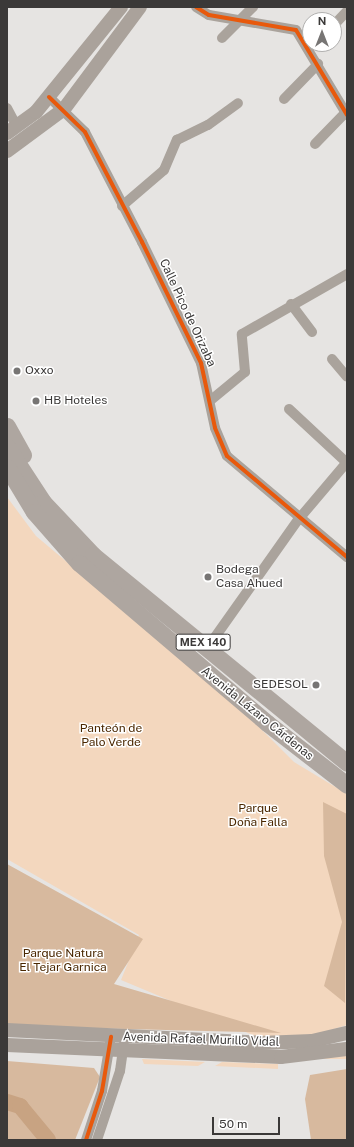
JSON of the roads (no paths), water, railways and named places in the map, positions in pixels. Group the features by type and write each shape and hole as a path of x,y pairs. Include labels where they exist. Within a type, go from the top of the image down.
{"highway":[{"path":"7,426 52,501 60,522"},
{"name":"Avenida Lázaro Cárdenas","path":"7,447 60,522 93,555 208,646 347,763"},
{"name":"Avenida Lázaro Cárdenas","path":"7,467 34,512 79,563 261,718 347,785"},
{"path":"7,483 34,512"}],"main road":[{"path":"12,130 49,97 121,7"},
{"path":"7,150 64,109 140,7"},
{"name":"Avenida Rafael Murillo Vidal","path":"7,1030 117,1044 291,1057 347,1050"},
{"name":"Avenida Rafael Murillo Vidal","path":"7,1045 283,1043 347,1033"}],"street":[{"path":"196,7 209,15 296,30 318,64 346,113 315,144"},
{"path":"222,38 253,7"},
{"path":"284,99 318,64"},
{"name":"Calle Pico de Orizaba","path":"49,97 64,109 85,132 201,363 211,400 215,428 227,456 298,520 347,558"},
{"path":"122,206 164,170 177,140 208,125 238,103"},
{"path":"7,108 12,130"},
{"path":"211,400 245,372 242,334 291,304 347,274"},
{"path":"291,304 312,332"},
{"path":"332,359 347,376"},
{"path":"208,646 298,520 347,462 289,408"},
{"path":"86,1140 117,1044"},
{"path":"97,1140 113,1094 117,1044"},
{"path":"102,1091 113,1094"}],"waterway":[{"path":"7,1102 20,1106 48,1140"}],"place":[{"name":"Oxxo","path":"17,371"},
{"name":"HB Hoteles","path":"36,401"},
{"name":"Bodega Casa Ahued","path":"208,577"},
{"name":"SEDESOL","path":"316,685"}],"park label":[{"name":"Panteón de Palo Verde","path":"111,736"},
{"name":"Parque Doña Falla","path":"258,816"},
{"name":"Parque Natura El Tejar Garnica","path":"63,961"}]}
